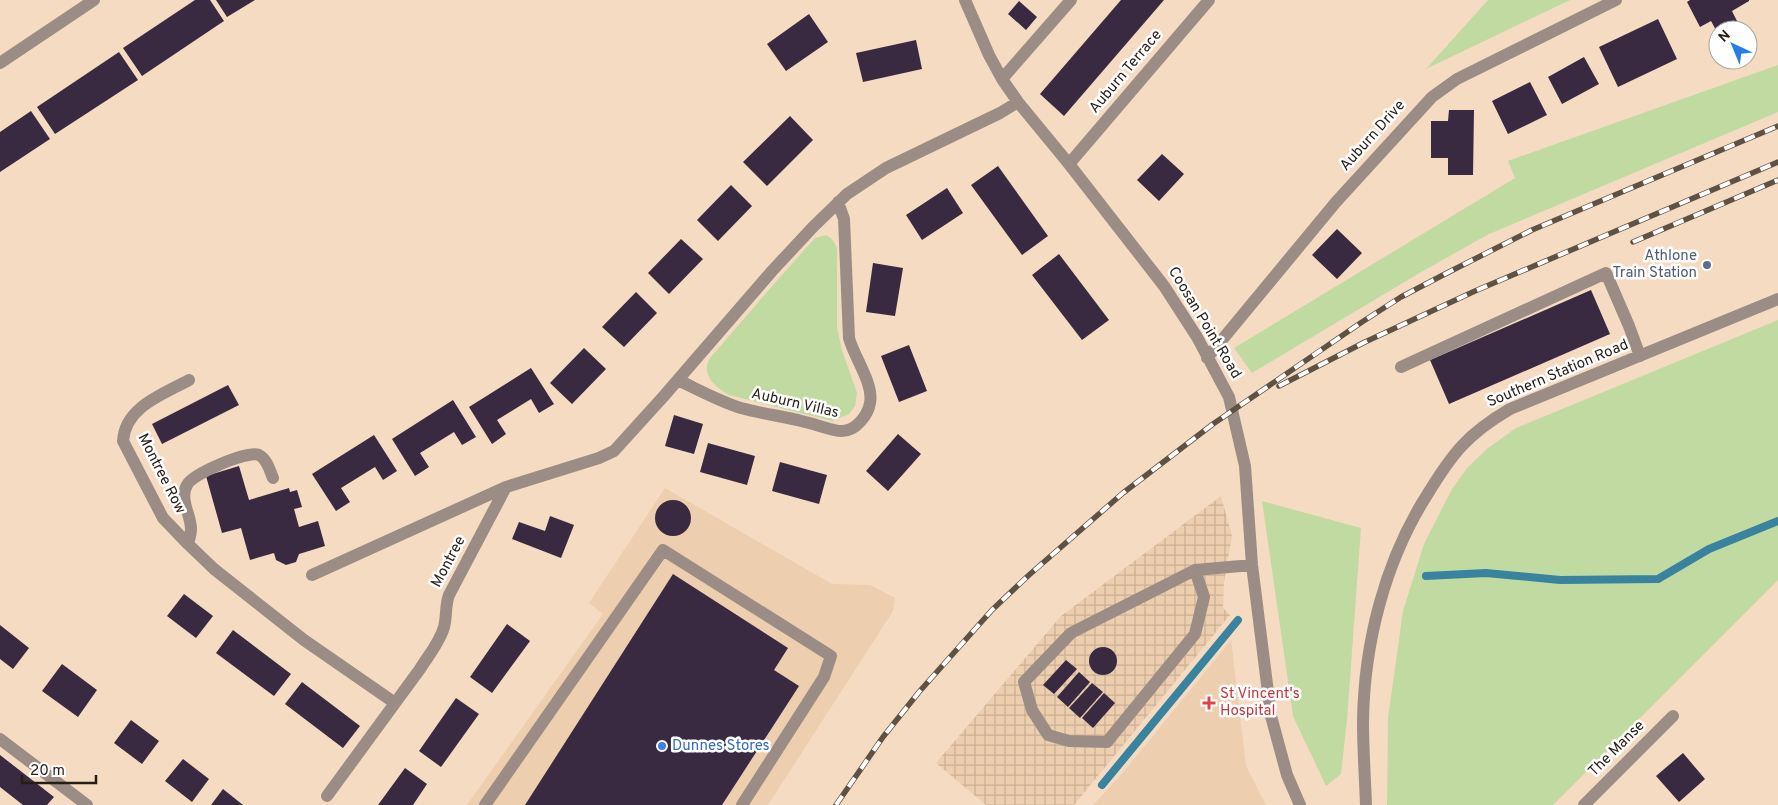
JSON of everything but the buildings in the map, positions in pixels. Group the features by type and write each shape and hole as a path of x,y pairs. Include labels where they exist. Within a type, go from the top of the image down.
{"street":[{"path":"0,63 94,0"},
{"name":"Coosan Point Road","path":"965,0 989,55 1002,79 1018,102 1164,286 1197,337 1231,401 1245,466 1252,565 1271,716 1288,775 1300,805"},
{"path":"1002,79 1071,0"},
{"name":"Auburn Terrace","path":"1069,164 1209,0"},
{"name":"Auburn Drive","path":"1207,358 1336,202 1432,96 1457,79 1616,0"},
{"path":"678,380 772,271 838,202 869,178 886,168 1000,113 1018,102"},
{"name":"Auburn Villas","path":"678,380 696,390 742,408 800,420 841,432 861,421 866,414 871,400 867,382 852,350 849,338 846,296 846,234 844,219 838,202"},
{"path":"1401,367 1606,273 1640,356"},
{"name":"Southern Station Road","path":"1366,805 1363,721 1366,676 1376,616 1397,551 1415,514 1457,449 1487,423 1510,409 1778,299"},
{"name":"Montree Row","path":"189,380 139,408 127,423 122,442 163,518 214,569 304,640 394,703"},
{"name":"Montree","path":"312,575 506,487 581,462 606,456 614,451 678,380"},
{"path":"188,544 191,529 185,504 185,490 187,484 194,477 241,456 253,454 260,455 266,462 273,478"},
{"name":"Montree","path":"327,796 420,669 441,634 445,625 445,606 449,595 506,487"},
{"path":"485,805 663,550 831,656 824,677 742,805"},
{"path":"1195,570 1204,597 1195,634 1106,742 1069,741 1048,734 1032,710 1024,682 1071,632 1195,570 1252,565"},
{"name":"The Manse","path":"1584,805 1673,716"},
{"path":"0,739 87,805"}],"shaded area":[{"path":"665,488 832,584 870,585 895,598 893,611 768,805 467,805 603,614 589,603"},
{"path":"1221,496 1232,536 1224,582 1223,608 1230,615 1074,805 986,805 936,763 1061,616"},
{"name":"St Vincent's Hospital","path":"1231,640 1246,766 1266,805 1093,805 1121,775"}],"green space":[{"path":"1488,0 1570,0 1426,69"},
{"path":"1778,65 1778,112 1487,235 1252,373 1234,348 1515,178 1508,161"},
{"path":"826,235 831,238 837,247 837,328 842,350 857,393 855,406 849,414 832,421 729,395 724,392 710,380 707,364 710,358 815,238"},
{"path":"1778,320 1778,580 1553,805 1387,805 1388,718 1403,611 1424,544 1452,489 1468,467 1488,448 1516,428"},
{"path":"1262,501 1361,528 1347,720 1341,774 1326,786 1293,716"}],"waterway":[{"path":"1426,576 1486,573 1560,580 1658,579 1709,549 1778,521"},
{"path":"1102,785 1238,620"}],"railway":[{"path":"836,805 883,737 919,692 992,610 1123,493 1213,424 1401,297 1532,230 1778,126"},
{"path":"1279,386 1365,342 1475,291 1778,162"},
{"path":"1633,242 1778,180"}],"place":[{"name":"Athlone Train Station","path":"1707,265"},
{"name":"St Vincent's Hospital","path":"1209,703"},
{"name":"Dunnes Stores","path":"662,746"}]}
